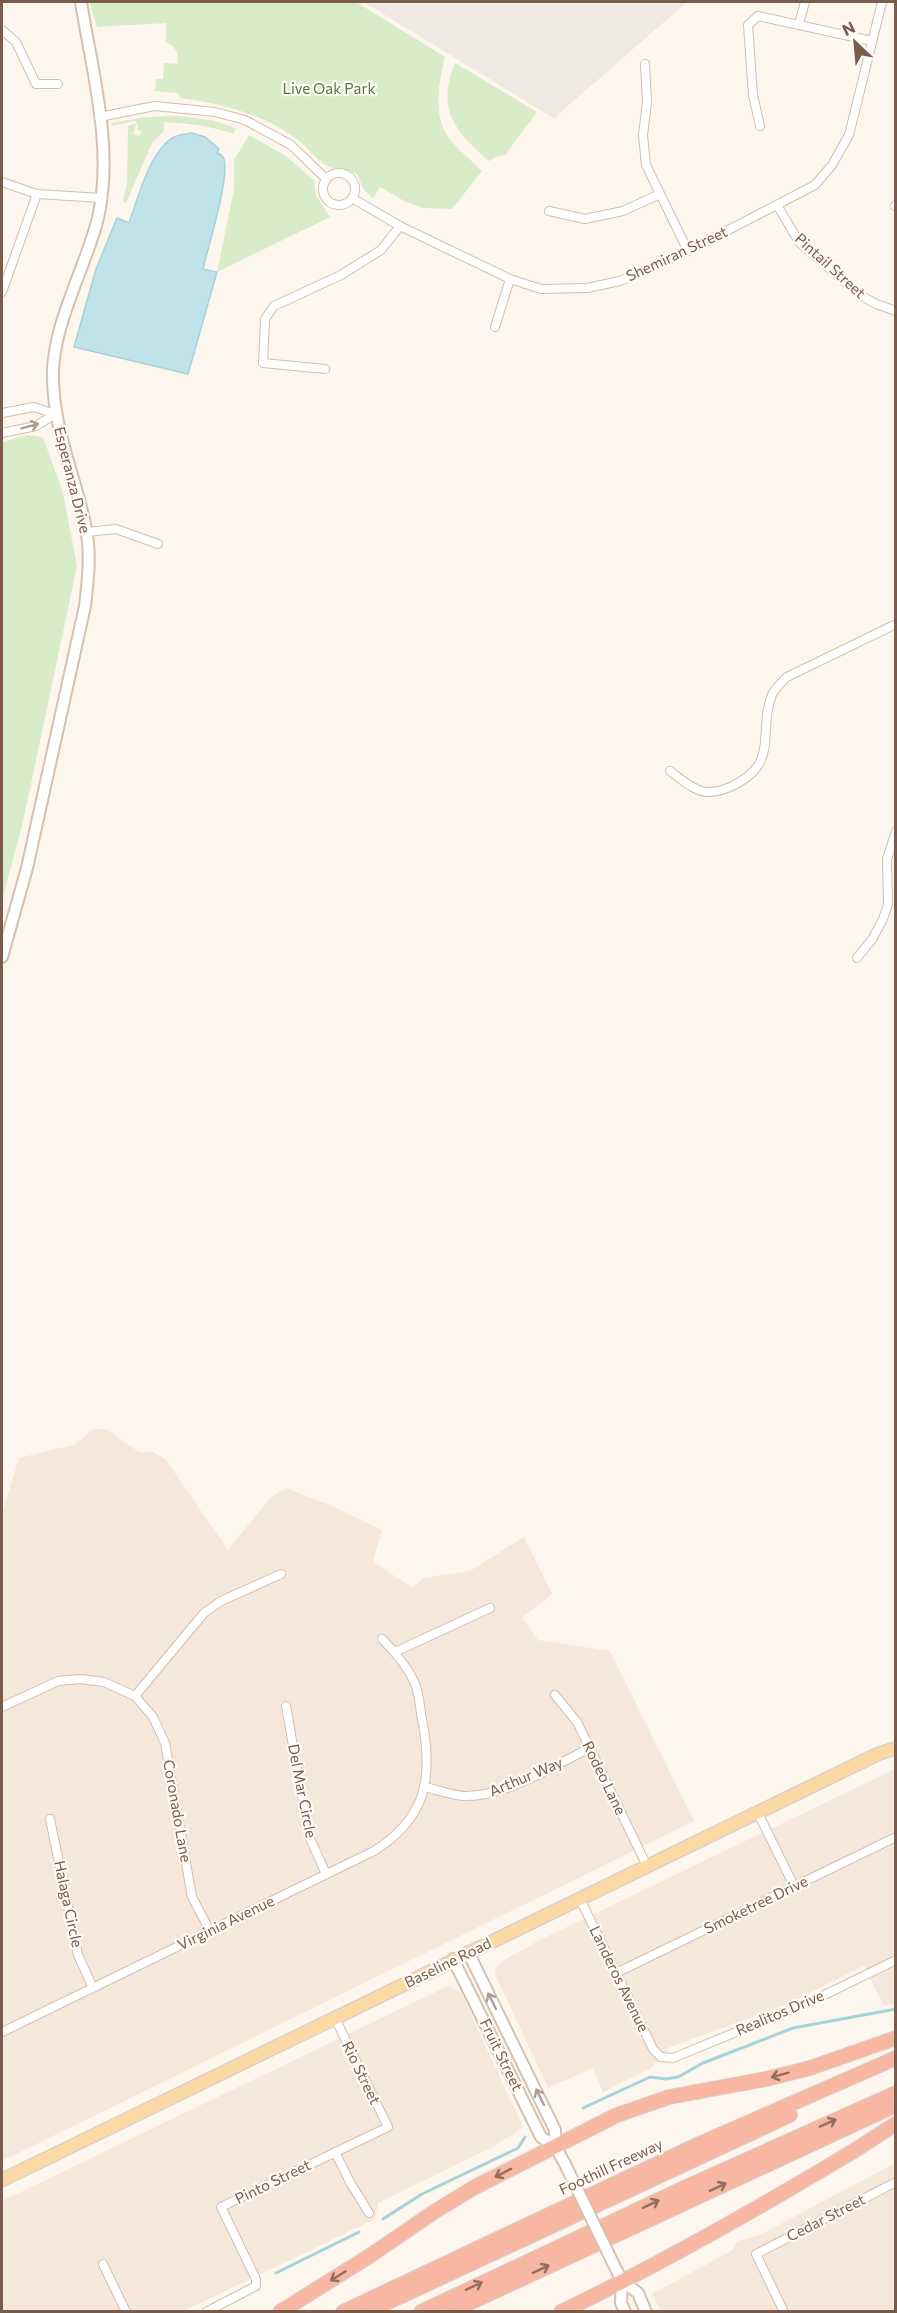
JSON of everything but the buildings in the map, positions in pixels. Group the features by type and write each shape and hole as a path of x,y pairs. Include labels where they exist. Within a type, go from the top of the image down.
{"highway":[{"path":"280,2312 368,2258 475,2187 617,2115 643,2104 669,2097 810,2068 896,2038"},
{"name":"Foothill Freeway","path":"343,2312 686,2150 896,2058"},
{"path":"367,2312 896,2067"},
{"path":"421,2312 684,2188 896,2093"},
{"path":"450,2312 896,2105"},
{"path":"561,2312 622,2281 844,2157 896,2124"}],"main road":[{"name":"Esperanza Drive","path":"2,957 27,868 85,606 88,580 87,532 55,414 52,376 57,345 77,276 92,238 105,176 99,117 81,2"},
{"name":"Baseline Road","path":"2,2180 335,2019 453,1959 878,1754 896,1748"},
{"name":"Fruit Street","path":"468,1952 555,2130 555,2146"},
{"name":"Fruit Street","path":"453,1959 542,2137 555,2146 622,2281 638,2293 646,2312"},
{"name":"Fruit Street","path":"622,2281 621,2303 625,2312"}],"street":[{"path":"799,24 805,2"},
{"name":"Shemiran Street","path":"99,117 155,106 215,112 245,120 291,145 326,179 323,189 330,202 341,205 352,198 400,226 510,279 541,289 587,288 620,280 688,250 814,185 832,165 849,135 882,2"},
{"path":"760,126 753,95 748,25 758,16 872,41"},
{"path":"2,30 16,42 36,84 58,84"},
{"path":"645,64 647,102 643,135 646,165 688,250"},
{"path":"326,179 335,173 349,176 354,185 352,198"},
{"path":"2,182 37,194 102,198"},
{"path":"2,292 37,194"},
{"path":"549,211 585,219 623,211 660,194"},
{"name":"Pintail Street","path":"777,205 799,243 860,295 896,311"},
{"path":"325,369 263,363 264,319 274,306 341,275 381,250 400,226"},
{"path":"495,327 510,279"},
{"path":"2,413 34,407 55,414"},
{"path":"2,432 36,426 55,414"},
{"path":"87,532 116,529 158,544"},
{"path":"670,771 693,789 714,794 745,780 755,770 761,758 767,736 772,694 779,685 787,678 896,624"},
{"path":"857,958 873,938 886,912 889,893 887,859 896,831"},
{"path":"2,1707 58,1681 80,1679 104,1682 135,1696 204,1613 221,1601 281,1574"},
{"path":"394,1652 490,1608"},
{"name":"Virginia Avenue","path":"2,2032 374,1851 395,1838 411,1817 425,1787 428,1755 416,1684 382,1639"},
{"name":"Rodeo Lane","path":"555,1695 577,1722 646,1866"},
{"name":"Coronado Lane","path":"135,1696 153,1717 165,1743 192,1897 210,1931"},
{"name":"Del Mar Circle","path":"286,1706 309,1836 326,1874"},
{"name":"Arthur Way","path":"425,1787 463,1796 485,1795 505,1789 590,1748"},
{"path":"758,1812 794,1886"},
{"name":"Halaga Circle","path":"50,1819 78,1955 93,1988"},
{"name":"Smoketree Drive","path":"616,1973 896,1837"},
{"name":"Landeros Avenue","path":"580,1899 653,2049 661,2057"},
{"name":"Realitos Drive","path":"661,2057 673,2058 814,2000 896,1960"},
{"name":"Rio Street","path":"335,2019 388,2127"},
{"name":"Pinto Street","path":"206,2312 256,2286 256,2279 221,2207 388,2127"},
{"path":"335,2152 369,2213"},
{"name":"Cedar Street","path":"784,2312 756,2254 896,2182"},
{"path":"103,2264 126,2312"}],"shaded area":[{"path":"364,2 687,2 555,119"},
{"path":"93,1429 106,1429 139,1452 153,1452 166,1460 228,1550 270,1498 286,1488 330,1505 382,1530 373,1562 413,1588 423,1578 470,1571 524,1537 552,1594 522,1618 538,1640 610,1651 694,1821 2,2161 2,1513 19,1458 76,1444"},
{"path":"895,1769 895,2003 884,2006 864,1966 790,2003 670,2047 651,2068 603,2092 593,2068 548,2088 495,1974 495,1968 504,1960 540,1940"},
{"path":"448,1986 461,1993 523,2127 495,2146 378,2203 375,2219 184,2311 2,2312 2,2201"},
{"path":"895,2163 895,2311 661,2311 652,2294 733,2250 737,2241 760,2235"}],"green space":[{"name":"Live Oak Park","path":"89,2 356,2 445,57 438,98 440,119 449,138 482,171 452,209 423,208 404,201 380,187 373,198 364,190 357,174 326,165 298,140 271,123 227,107 181,98 178,93 155,91 156,79 163,79 164,63 178,64 176,51 166,42 166,23 97,27"},
{"path":"455,63 537,112 505,155 489,161 467,140 452,118 448,107 448,94"},
{"path":"178,116 211,120 236,128 234,134 199,125 164,122 164,131 152,143 126,203 123,201 127,183 128,126 135,123 133,134 140,136 141,131 137,130 138,125 135,121 112,126 111,123 147,117"},
{"path":"249,135 286,156 314,180 316,195 330,217 217,272 234,189 234,160"},
{"path":"27,435 43,437 63,493 77,566 23,822 2,900 2,442"}],"water":[{"path":"192,133 205,137 219,149 217,153 223,157 225,168 221,196 203,269 217,272 188,374 74,347 96,269 117,218 129,223 141,188 158,152 176,136"}],"waterway":[{"path":"583,2108 650,2077 666,2079 678,2077 703,2063 793,2028 896,2009"},
{"path":"383,2219 422,2194 518,2148 525,2137"},
{"path":"276,2273 359,2232"}]}
